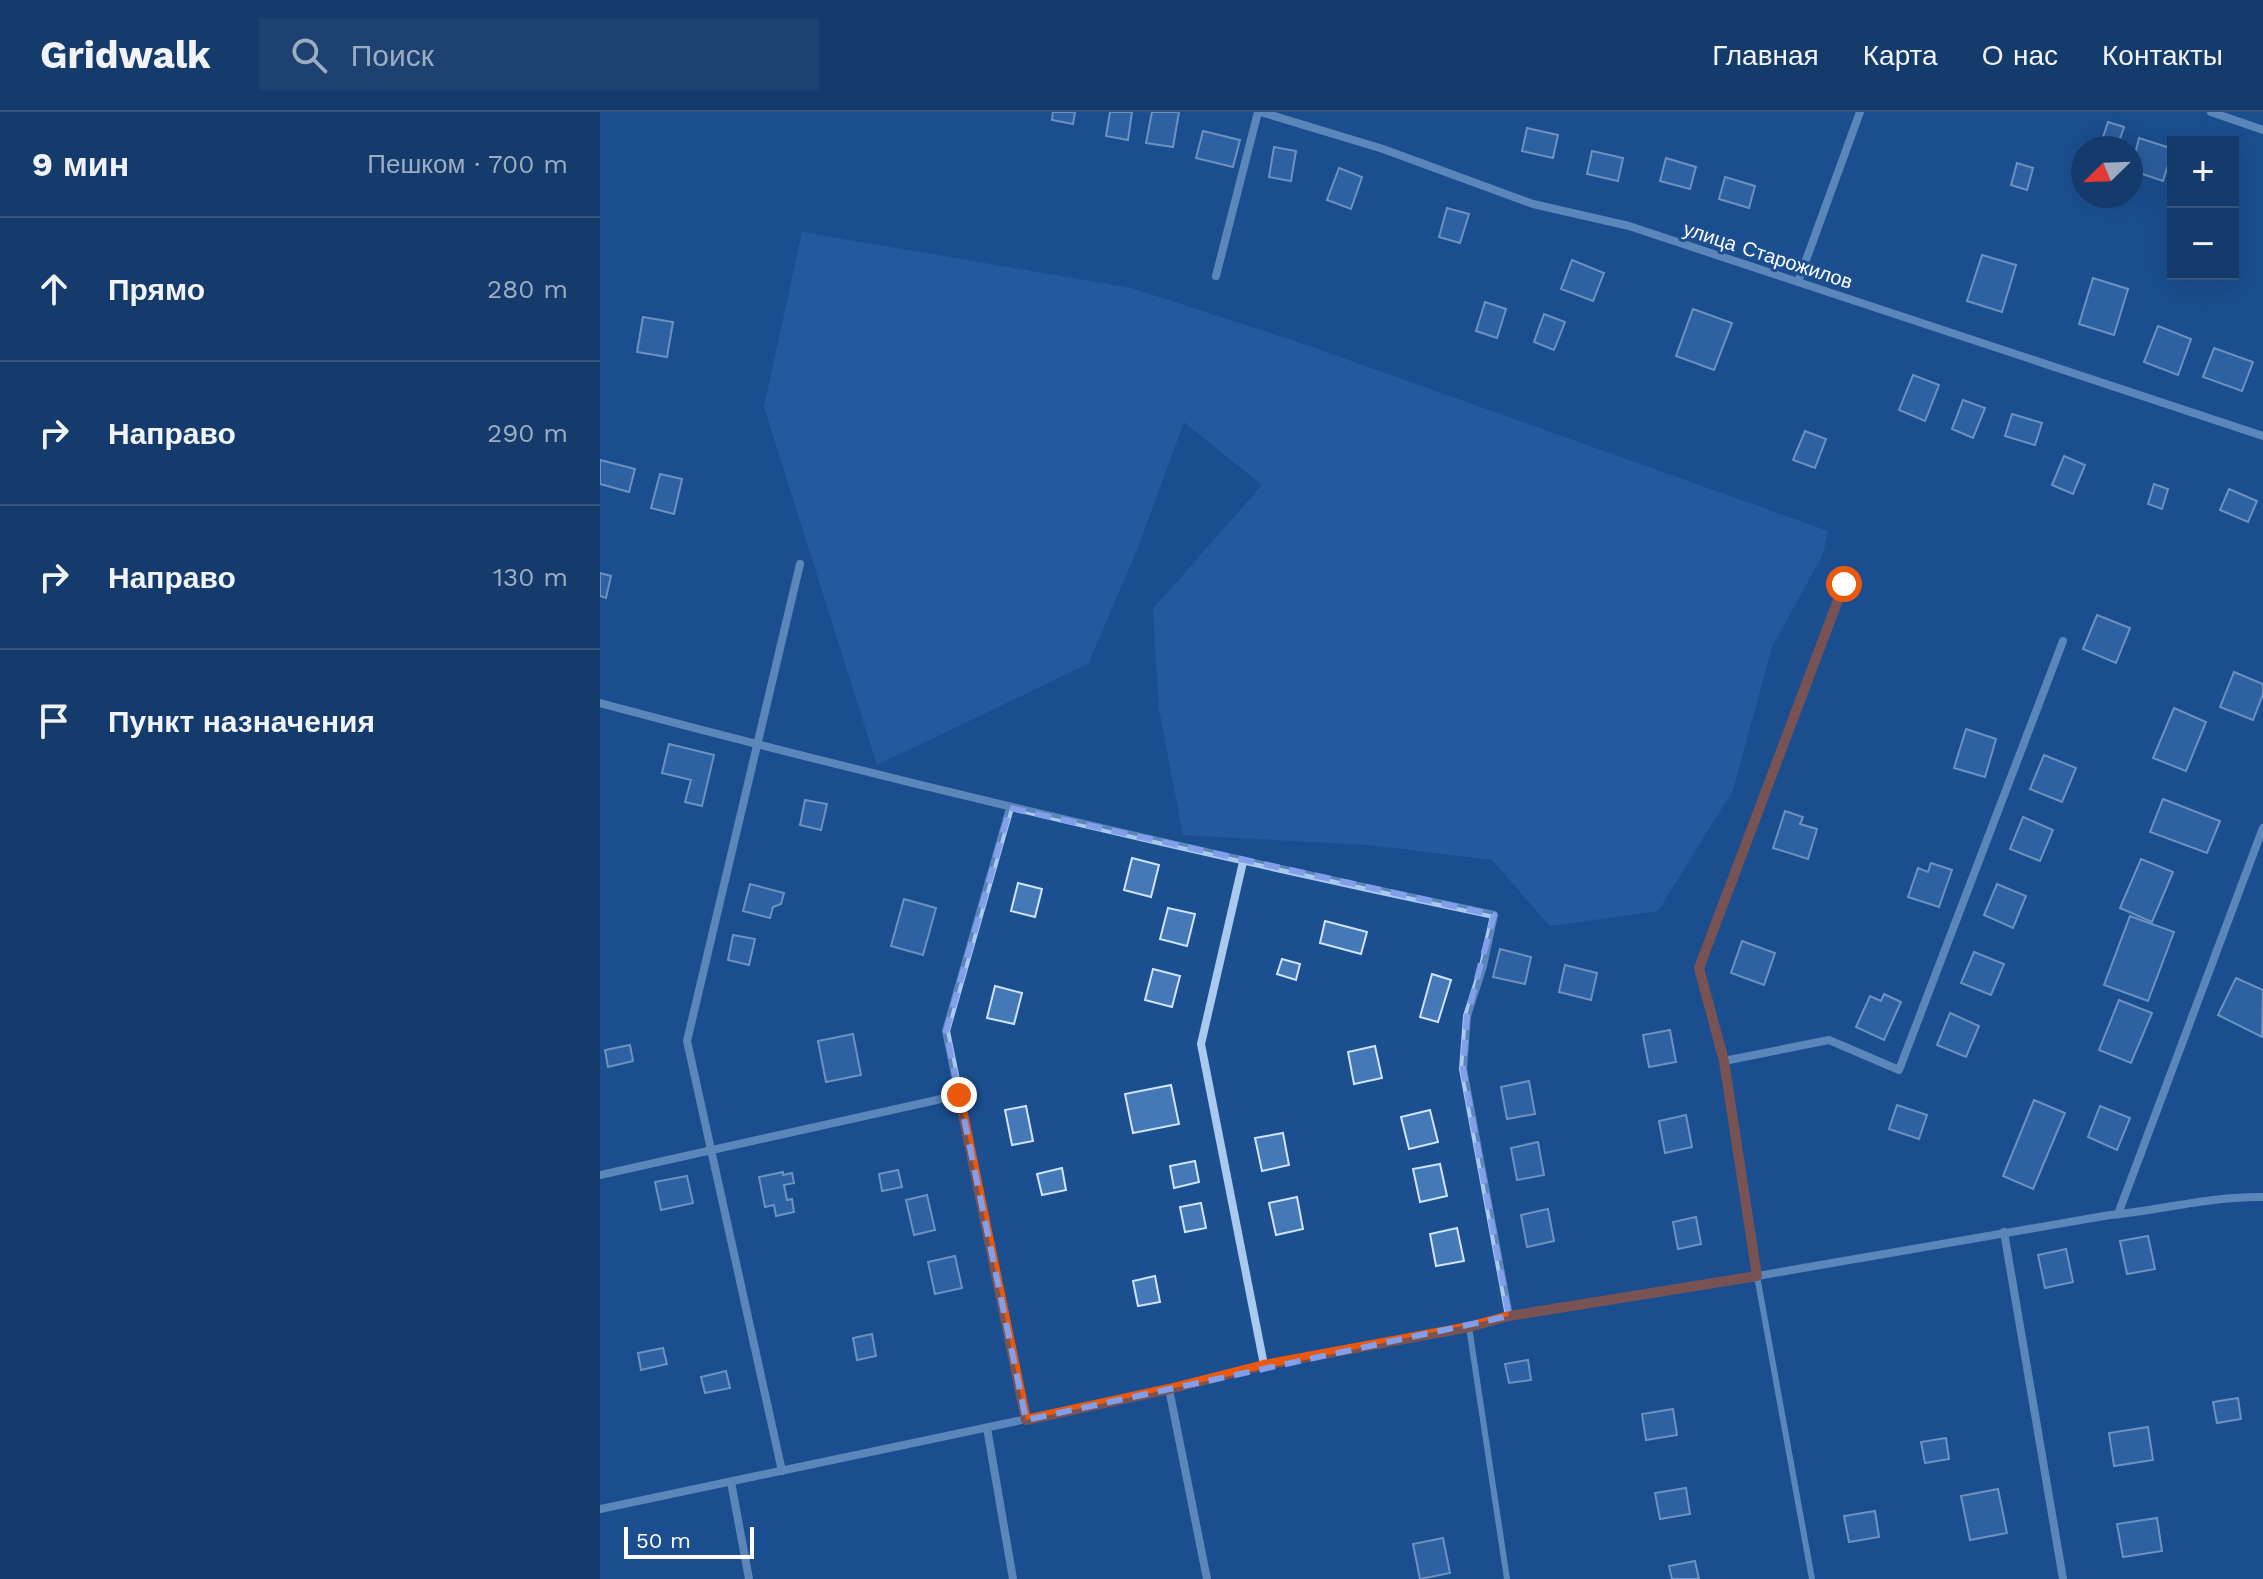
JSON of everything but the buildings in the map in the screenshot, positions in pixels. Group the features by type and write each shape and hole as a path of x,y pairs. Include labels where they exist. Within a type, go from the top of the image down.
{"street":[{"path":"1216,276 1259,112"},
{"name":"улица Старожилов","path":"1259,112 1383,149 1533,204 1629,226 2263,436"},
{"path":"1798,282 1860,112"},
{"path":"2211,112 2263,130"},
{"path":"782,1471 687,1041 800,564"},
{"path":"1757,1276 1724,1061 1699,968 1844,584"},
{"path":"1724,1061 1829,1040 1899,1070 2063,641"},
{"path":"600,703 1010,808 1243,862 1494,915 1483,966 1467,1016 1463,1069 1509,1316"},
{"path":"1010,808 946,1031 1026,1420"},
{"path":"2118,1214 2263,828"},
{"path":"1243,862 1201,1044 1264,1365"},
{"path":"600,1175 959,1095"},
{"path":"600,1509 1169,1389 1264,1365 1469,1327 1509,1316 2118,1214 2140,1213 2227,1197 2263,1197"},
{"path":"2004,1232 2063,1579"},
{"path":"1169,1389 1207,1579"},
{"path":"987,1428 1013,1579"},
{"path":"731,1482 749,1579"}],"lane":[{"path":"1757,1276 1812,1579"},
{"path":"1469,1327 1507,1579"}],"highlighted area":[{"path":"1010,808 1494,915 1467,1016 1463,1069 1509,1316 1026,1420 946,1031"}],"shaded area":[{"path":"802,232 1131,288 1298,342 1828,531 1823,554 1772,647 1733,790 1658,911 1550,926 1492,860 1369,845 1183,835 1159,709 1153,609 1262,485 1184,422 1138,547 1088,664 877,765 764,407"}],"route":[{"path":"959,1095 1026,1420 1264,1365 1469,1327 1509,1316 1757,1276 1724,1061 1699,968 1844,584"}]}
